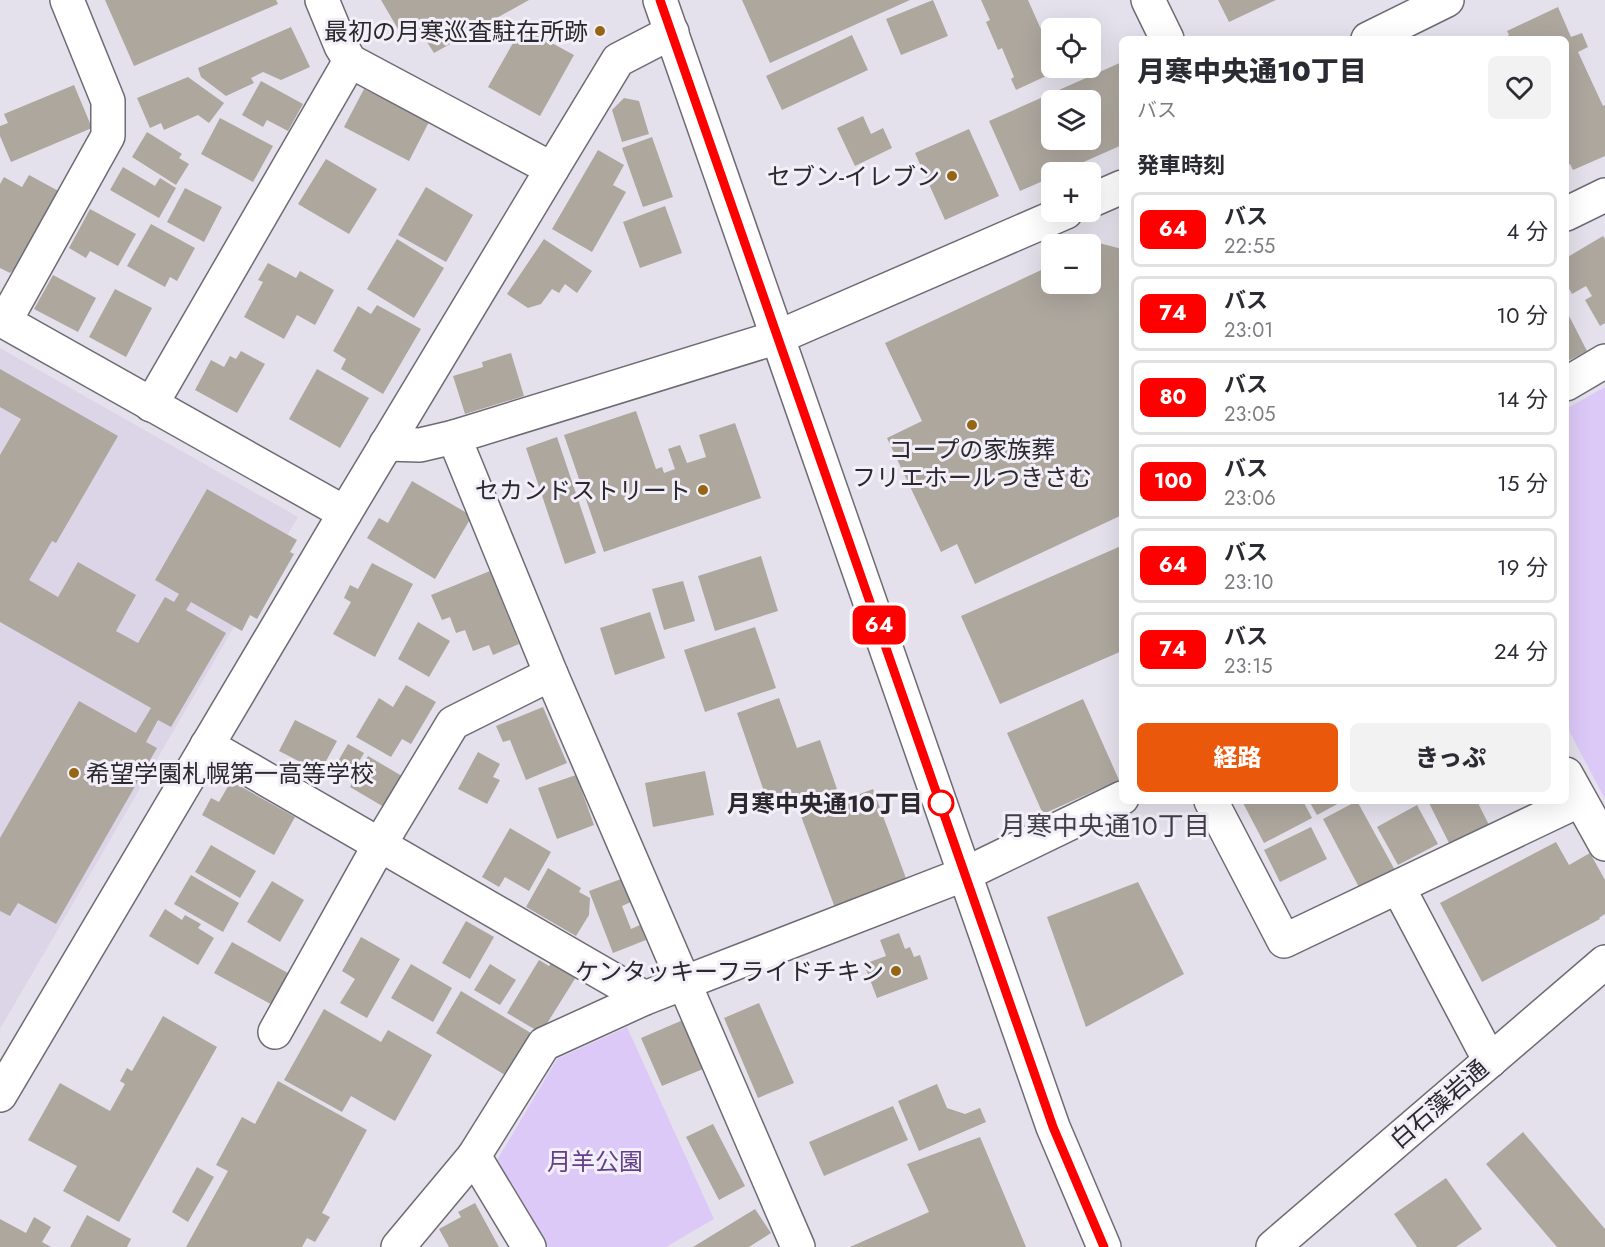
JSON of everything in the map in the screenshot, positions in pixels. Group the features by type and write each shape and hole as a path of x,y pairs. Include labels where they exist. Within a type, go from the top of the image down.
{"main road":[{"path":"67,0 108,101 108,136 2,320 345,513"},
{"path":"322,0 341,46 350,61 552,169"},
{"path":"660,0 1053,1127 1104,1247"},
{"path":"1148,0 1166,36"},
{"path":"1374,36 1447,0"},
{"path":"0,1095 386,444 618,60 672,32"},
{"path":"151,405 350,61"},
{"path":"1101,196 1119,188"},
{"path":"1569,213 1605,195"},
{"path":"386,444 420,445 454,437 778,337 1043,222"},
{"path":"1569,382 1605,361"},
{"path":"454,437 551,674 798,1247"},
{"path":"275,1032 380,844 453,723 551,674"},
{"path":"207,745 645,998"},
{"path":"1573,787 1605,843"},
{"path":"398,1247 474,1156 544,1044 645,998 965,874 1119,799"},
{"path":"1213,804 1284,941 1398,887 1543,804"},
{"path":"1398,887 1490,1061"},
{"name":"白石藻岩通","path":"1273,1247 1605,962"},
{"path":"474,1156 529,1247"}],"shaded area":[{"name":"希望学園札幌第一高等学校","path":"0,348 298,517 0,1029"}],"green space":[{"path":"1605,387 1605,799 1569,731 1569,407"},
{"name":"月羊公園","path":"627,1027 714,1219 666,1247 548,1247 496,1162 557,1059"}],"building":[{"path":"105,0 276,0 278,4 134,66"},
{"path":"381,0 529,0 434,53 425,39 398,29"},
{"path":"742,0 910,0 770,63"},
{"path":"933,0 948,36 901,55 886,19"},
{"path":"981,0 1028,0 1041,29 1042,78 1016,90 1011,79 1014,77 1002,48 998,50 986,22 990,20"},
{"path":"1218,0 1276,0 1229,22"},
{"path":"1558,7 1571,37 1582,33 1588,47 1578,52 1603,106 1605,105 1605,156 1573,170 1569,164 1569,36 1507,36 1509,35 1507,31"},
{"path":"291,27 310,67 281,80 263,72 251,78 254,83 226,96 201,77 198,68"},
{"path":"522,27 574,55 540,116 488,87"},
{"path":"852,35 868,70 782,110 766,76"},
{"path":"1119,63 1119,146 1084,162 1041,162 1041,182 1020,191 989,121 1041,98 1041,150 1101,150 1101,90 1059,90 1086,78 1101,78 1101,71"},
{"path":"188,77 224,103 209,123 198,115 164,130 161,123 150,128 137,98"},
{"path":"261,81 303,104 288,131 267,120 263,127 242,115"},
{"path":"74,85 92,128 11,162 0,136 0,126 8,123 4,114"},
{"path":"364,89 429,122 409,161 344,127"},
{"path":"624,98 639,101 649,134 622,142 612,110"},
{"path":"863,116 871,134 883,128 892,148 855,166 837,128"},
{"path":"220,118 273,146 253,182 201,154"},
{"path":"969,129 999,196 945,220 915,153"},
{"path":"147,132 182,154 179,158 189,164 176,185 132,157"},
{"path":"652,137 673,197 643,207 622,148"},
{"path":"598,150 624,165 613,185 626,192 592,252 552,229"},
{"path":"326,159 377,189 349,234 298,204"},
{"path":"123,167 155,186 160,178 176,188 159,218 110,190"},
{"path":"29,175 64,194 28,257 10,273 0,268 0,184 4,177 22,187"},
{"path":"426,187 473,215 446,262 398,235"},
{"path":"185,188 222,207 204,242 167,222"},
{"path":"665,206 682,253 640,268 623,222"},
{"path":"90,209 136,234 118,266 90,251 86,258 69,248"},
{"path":"151,224 195,248 177,281 170,277 165,287 127,266"},
{"path":"1603,236 1605,239 1605,323 1600,326 1585,300 1592,296 1586,286 1572,294 1569,288 1569,256"},
{"path":"397,239 444,268 414,318 367,289"},
{"path":"544,239 592,271 577,293 565,284 559,293 552,289 541,304 528,308 507,294"},
{"path":"1101,244 1119,248 1119,516 975,584 957,544 941,552 887,438 922,421 885,343 1041,270 1041,294 1101,294"},
{"path":"268,263 296,278 300,271 334,290 315,325 297,315 284,339 244,317 263,282 258,280"},
{"path":"53,275 96,298 78,332 34,309"},
{"path":"115,289 152,308 126,357 89,337"},
{"path":"377,305 421,329 383,394 341,369 346,359 333,351 358,306 371,314"},
{"path":"1569,316 1587,351 1569,360"},
{"path":"241,351 265,364 237,413 195,390 211,360 224,367 230,356 236,359"},
{"path":"511,353 524,396 465,414 453,376 483,367 482,362"},
{"path":"0,369 118,436 56,543 52,541 29,580 58,597 78,562 136,595 116,631 138,643 165,597 174,602 179,594 155,580 207,489 297,540 290,552 294,554 257,619 250,615 242,631 191,602 186,610 226,633 171,727 158,720 146,742 157,748 56,924 18,903 10,916 0,911 0,838 79,701 136,733 151,708 0,622 0,455 21,419 0,407"},
{"path":"317,369 369,398 340,448 289,419"},
{"path":"636,411 656,469 662,467 664,473 675,469 668,449 680,445 687,463 706,457 699,435 735,423 761,498 604,552 564,435"},
{"path":"557,437 596,553 565,564 526,448"},
{"path":"412,481 472,516 435,579 367,538 379,518 388,523"},
{"path":"1119,547 1119,652 1000,704 961,616"},
{"path":"761,556 778,611 715,631 698,576"},
{"path":"372,563 413,584 375,657 333,634 351,602 344,598 350,585 358,589"},
{"path":"490,571 519,644 493,655 489,645 473,651 465,630 456,633 450,617 442,620 431,595"},
{"path":"683,581 695,621 664,630 652,589"},
{"path":"650,612 665,658 615,675 600,628"},
{"path":"418,622 450,641 429,677 398,659"},
{"path":"755,627 776,688 705,712 684,650"},
{"path":"406,685 436,702 411,744 402,739 391,757 356,737 379,698 393,707"},
{"path":"779,698 797,748 820,740 837,789 771,812 737,713"},
{"path":"1083,699 1119,780 1043,814 1007,733"},
{"path":"543,707 567,763 526,780 510,740 503,742 496,726"},
{"path":"295,720 337,741 320,772 279,751"},
{"path":"348,744 364,753 350,777 334,768"},
{"path":"478,752 500,764 493,777 500,780 487,804 458,789"},
{"path":"368,756 407,779 389,810 350,787"},
{"path":"705,771 714,815 653,827 645,783"},
{"path":"576,775 594,825 557,839 538,788"},
{"path":"231,781 295,817 274,855 202,815 211,798 219,802"},
{"path":"873,789 907,881 835,908 801,816"},
{"path":"1244,804 1305,804 1312,818 1264,843"},
{"path":"1311,804 1337,804 1317,815"},
{"path":"1351,804 1359,804 1396,872 1361,891 1323,819"},
{"path":"1430,804 1478,804 1489,825 1450,845"},
{"path":"1417,805 1438,844 1398,865 1377,827"},
{"path":"1311,827 1327,859 1280,882 1264,850"},
{"path":"510,828 551,852 529,891 505,877 499,887 482,877"},
{"path":"1556,842 1569,865 1590,853 1605,880 1605,914 1600,919 1482,982 1440,903"},
{"path":"211,845 256,871 240,898 195,872"},
{"path":"548,868 581,888 579,892 590,898 589,915 576,936 526,907"},
{"path":"191,875 239,903 223,932 174,904"},
{"path":"621,879 631,902 622,906 631,929 640,925 646,940 613,953 589,891"},
{"path":"272,881 304,900 280,942 247,922"},
{"path":"1138,882 1184,974 1086,1027 1047,917"},
{"path":"165,909 182,920 185,915 201,924 198,928 214,938 198,965 149,936"},
{"path":"466,921 494,937 470,979 442,963"},
{"name":"ケンタッキーフライドチキン","path":"899,933 905,949 910,947 914,957 920,955 928,979 877,998 864,964 886,956 880,940"},
{"path":"361,937 400,959 367,1018 340,1003 355,979 342,971"},
{"path":"232,942 295,977 278,1008 214,973"},
{"path":"539,960 549,966 552,962 576,977 541,1033 507,1013"},
{"path":"411,964 452,988 433,1022 391,998"},
{"path":"490,964 516,980 500,1005 474,990"},
{"path":"461,991 531,1033 505,1075 436,1033"},
{"path":"759,1003 794,1083 758,1098 724,1018"},
{"path":"324,1009 381,1042 388,1030 432,1055 395,1121 351,1096 342,1112 284,1080"},
{"path":"163,1016 217,1047 119,1222 63,1191 77,1166 28,1140 60,1083 110,1111 125,1084 120,1081 127,1068 132,1071"},
{"path":"683,1020 703,1069 662,1086 641,1038"},
{"path":"278,1081 367,1130 322,1213 330,1217 315,1242 307,1238 302,1247 186,1247 228,1171 216,1165 242,1117 255,1124"},
{"path":"937,1084 947,1108 965,1114 980,1108 986,1122 919,1151 898,1101"},
{"path":"893,1106 908,1140 824,1176 809,1142"},
{"path":"713,1124 745,1186 719,1200 686,1137"},
{"path":"1523,1132 1605,1229 1605,1247 1557,1247 1486,1164"},
{"path":"980,1137 1026,1247 850,1247 929,1212 907,1164"},
{"path":"197,1167 214,1177 188,1222 172,1212"},
{"path":"1446,1178 1482,1229 1456,1247 1417,1247 1394,1214"},
{"path":"475,1203 499,1247 449,1247 439,1229 461,1217 458,1212"},
{"path":"755,1209 771,1233 749,1247 693,1247"},
{"path":"87,1215 131,1239 127,1247 70,1247"},
{"path":"34,1217 51,1227 42,1242 51,1247 0,1247 0,1219 26,1233"}],"bus line":[{"name":"64","path":"660,0 1053,1127 1104,1247"}],"place":[{"name":"最初の月寒巡査駐在所跡","path":"600,31"},
{"name":"セブン-イレブン","path":"952,176"},
{"name":"コープの家族葬 フリエホールつきさむ","path":"972,425"},
{"name":"セカンドストリート","path":"703,490"},
{"name":"希望学園札幌第一高等学校","path":"74,773"},
{"name":"月寒中央通10丁目","path":"941,803"},
{"name":"ケンタッキーフライドチキン","path":"896,971"}],"district":[{"name":"月寒中央通10丁目","path":"1105,826"}]}
